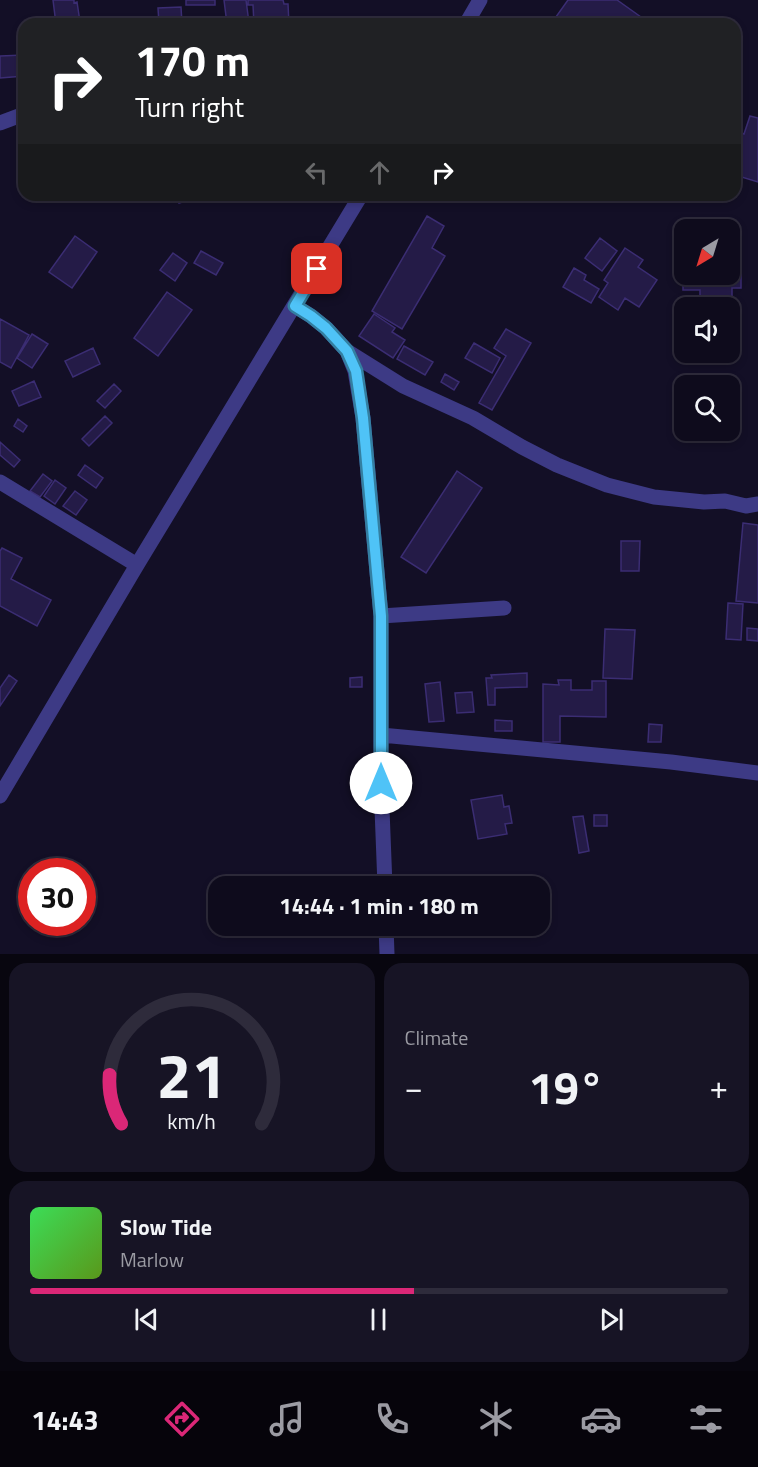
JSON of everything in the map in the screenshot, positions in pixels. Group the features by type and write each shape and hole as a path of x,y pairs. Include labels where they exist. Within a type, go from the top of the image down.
{"street":[{"path":"470,18 480,0"},
{"path":"0,123 18,116"},
{"path":"0,796 357,201"},
{"path":"295,306 326,328 347,351 403,386 473,418 557,465 607,484 654,497 704,502 725,501 746,506 758,504"},
{"path":"347,351 356,371 363,418 381,616 381,783 385,876"},
{"path":"0,482 137,565"},
{"path":"381,616 504,608"},
{"path":"381,735 670,762 758,773"},
{"path":"386,936 387,954"}],"building":[{"path":"53,0 77,2 79,18 55,18"},
{"path":"186,0 215,0 215,5 186,5"},
{"path":"224,0 246,0 248,18 226,18"},
{"path":"248,0 283,0 284,4 288,4 289,18 254,18 253,5 248,5"},
{"path":"568,0 617,0 642,18 555,18"},
{"path":"181,7 182,18 159,18 158,8"},
{"path":"18,55 18,76 0,78 0,56"},
{"path":"750,116 758,118 758,182 741,177 741,133 744,134"},
{"path":"427,216 444,226 432,248 445,256 402,329 372,311"},
{"path":"75,236 97,252 72,288 49,272"},
{"path":"600,238 617,251 602,271 585,258"},
{"path":"625,248 643,260 638,267 657,280 639,307 625,298 618,310 599,297 608,283 604,280"},
{"path":"201,251 223,263 216,275 194,263"},
{"path":"173,253 187,263 175,281 160,270"},
{"path":"741,254 741,288 732,288 732,297 700,297 700,290 683,290 683,285 740,285"},
{"path":"574,268 586,275 584,280 599,289 591,303 563,287"},
{"path":"167,292 192,310 158,356 134,338"},
{"path":"374,314 395,328 392,332 405,340 393,358 359,336"},
{"path":"0,319 29,335 11,368 0,362"},
{"path":"506,329 531,343 492,410 479,403 506,356 494,348"},
{"path":"32,334 48,344 32,368 17,358"},
{"path":"474,343 500,358 492,373 465,358"},
{"path":"404,346 433,362 425,375 397,359"},
{"path":"93,348 100,364 73,377 65,361"},
{"path":"445,374 459,382 454,390 441,382"},
{"path":"34,381 41,397 19,406 12,391"},
{"path":"114,384 121,391 105,408 97,401"},
{"path":"105,416 112,423 89,446 82,439"},
{"path":"18,419 27,426 23,432 14,426"},
{"path":"0,442 20,460 14,467 0,455"},
{"path":"85,465 103,478 96,488 78,475"},
{"path":"457,471 482,488 426,573 401,557"},
{"path":"43,474 52,481 40,497 30,491"},
{"path":"55,480 66,488 55,504 44,496"},
{"path":"75,491 87,500 76,515 63,506"},
{"path":"743,523 758,525 758,603 736,601"},
{"path":"621,541 640,541 639,571 621,571"},
{"path":"2,548 22,558 11,579 51,600 37,626 0,606 0,551"},
{"path":"728,603 743,604 741,640 726,639"},
{"path":"747,628 758,629 758,641 747,640"},
{"path":"605,629 635,630 632,679 603,678"},
{"path":"527,673 527,687 495,688 495,705 488,705 486,678 492,678 491,675"},
{"path":"9,675 17,681 0,706 0,688"},
{"path":"362,677 362,687 350,687 350,678"},
{"path":"558,680 571,680 571,690 592,690 592,681 606,681 606,717 560,716 560,742 543,742 543,684 559,685"},
{"path":"440,682 444,721 429,722 425,684"},
{"path":"472,692 474,712 457,713 455,693"},
{"path":"495,720 512,721 512,731 495,731"},
{"path":"649,724 662,725 661,742 648,742"},
{"path":"502,795 504,807 509,806 512,823 505,824 507,834 478,839 471,800"},
{"path":"594,815 607,815 607,826 594,826"},
{"path":"583,816 589,851 579,853 573,817"}],"route":[{"path":"317,269 295,306 326,328 347,351 356,371 363,418 381,616 381,783"}]}
